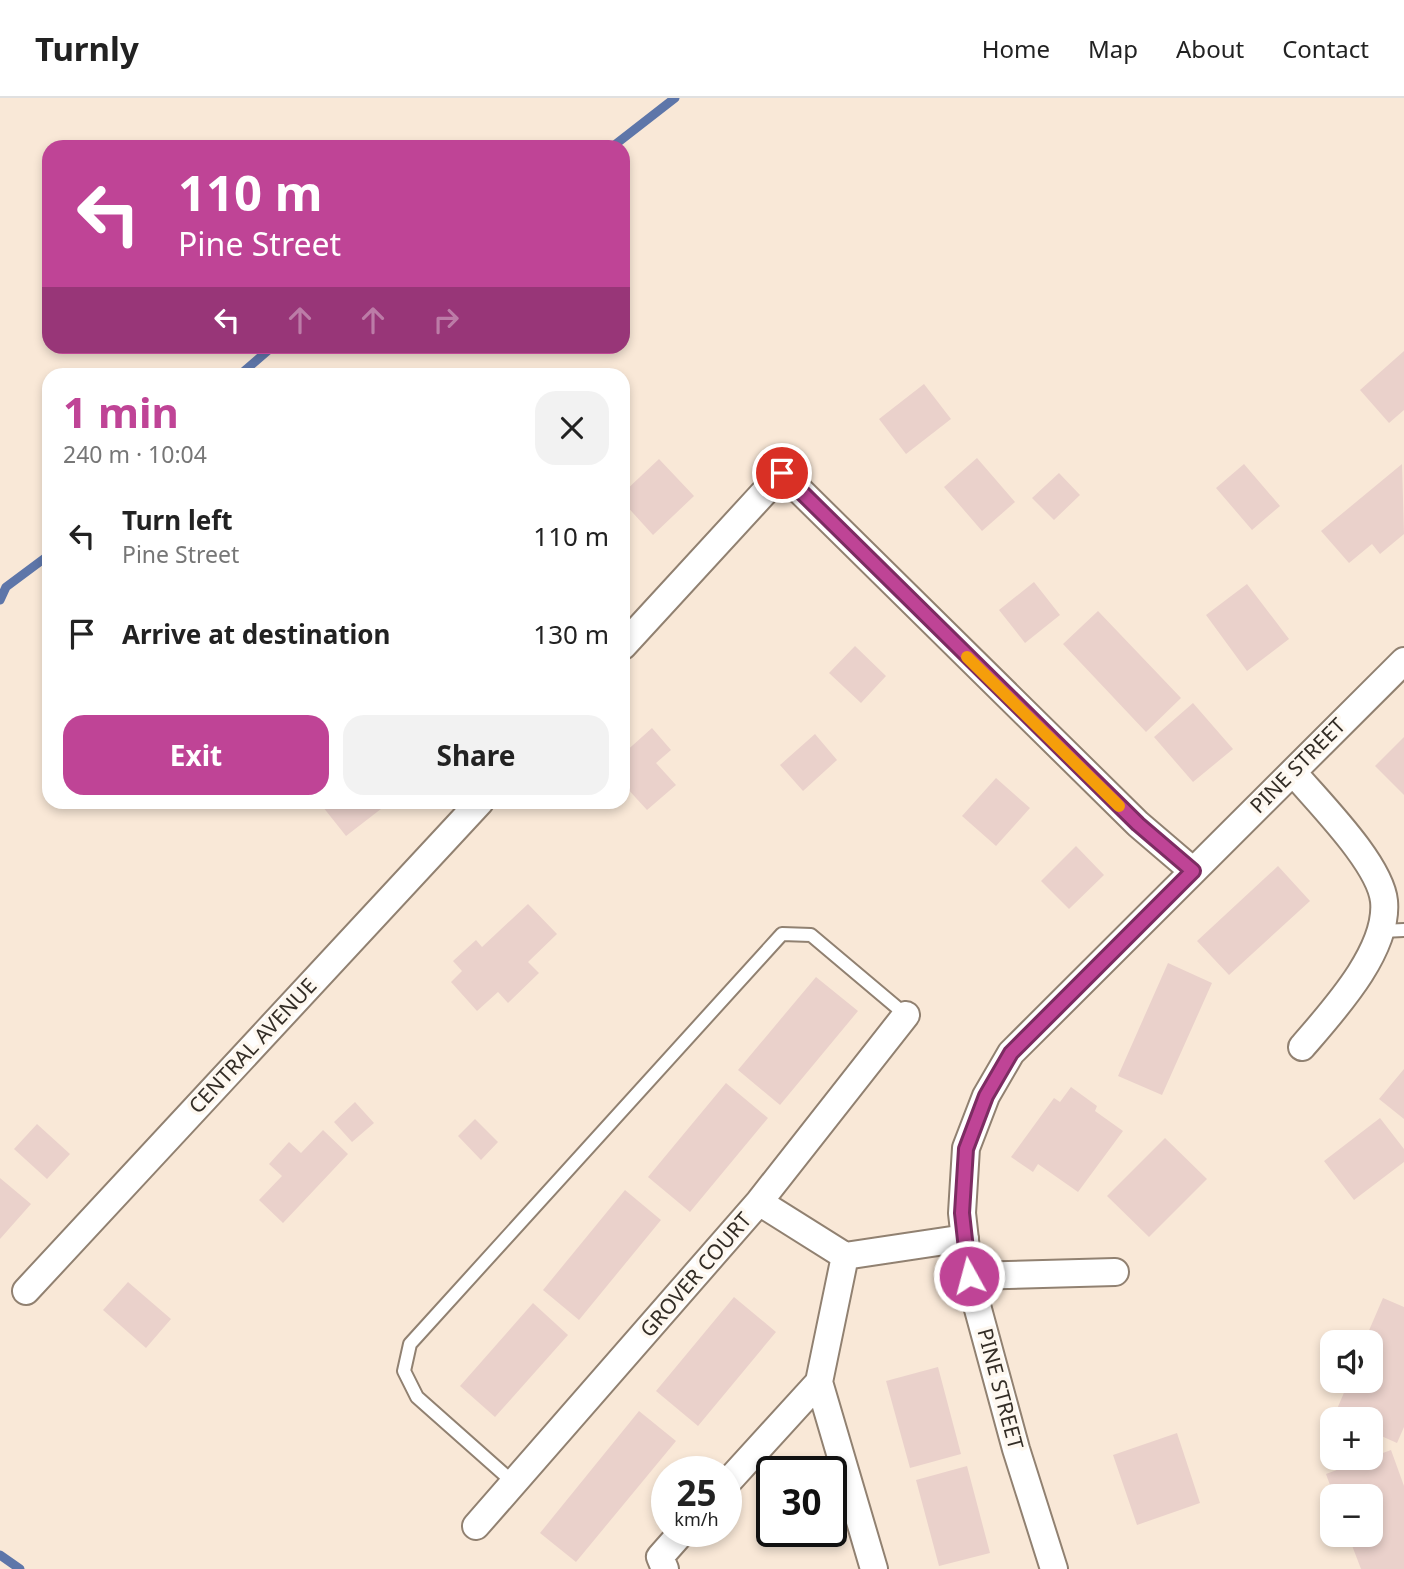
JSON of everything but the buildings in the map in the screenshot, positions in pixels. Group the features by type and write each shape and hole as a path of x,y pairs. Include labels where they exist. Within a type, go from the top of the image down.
{"street":[{"path":"630,638 782,473 1128,814 1193,871"},
{"name":"PINE STREET","path":"1054,1569 1016,1449 969,1276 962,1213 966,1149 986,1096 1011,1053 1404,661"},
{"path":"1293,772 1361,852 1376,877 1393,930 1370,956 1335,1009 1302,1047"},
{"name":"CENTRAL AVENUE","path":"26,1291 474,809"},
{"name":"GROVER COURT","path":"476,1526 759,1202 906,1015"},
{"path":"759,1202 845,1256 965,1238"},
{"path":"845,1256 819,1382 874,1569"},
{"path":"969,1276 1115,1272"},
{"path":"742,1466 819,1382"},
{"path":"664,1569 660,1557 669,1547"}],"lane":[{"path":"514,1483 417,1397 404,1371 410,1344 782,934 811,935 906,1015"}],"waterway":[{"path":"621,140 675,98"},
{"path":"248,368 264,354"},
{"path":"0,600 6,587 42,560"},
{"path":"0,1555 20,1569"}],"slow traffic":[{"path":"967,657 1119,806"}],"route":[{"path":"782,473 1138,824 1193,871 1011,1053 986,1096 966,1149 962,1213 969,1276"}]}
